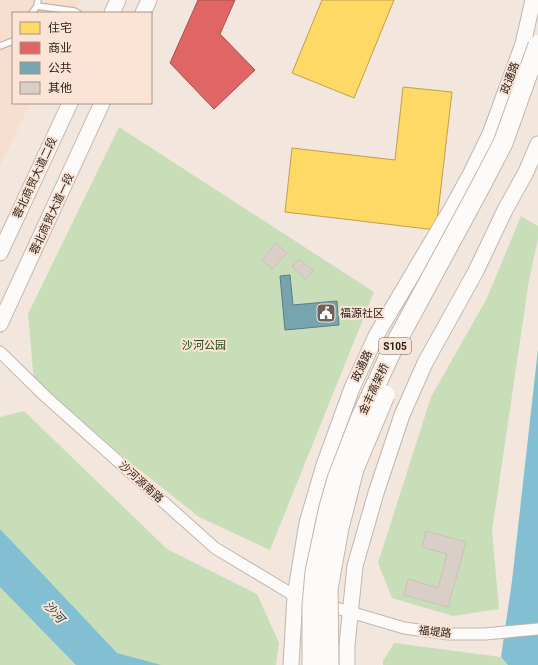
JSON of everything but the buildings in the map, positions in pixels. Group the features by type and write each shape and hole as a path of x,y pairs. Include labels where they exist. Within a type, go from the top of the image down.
{"highway":[{"name":"金丰高架桥","path":"312,665 312,605 315,572 329,507 340,473 361,417 392,350 471,205 502,143 538,45"},
{"name":"金丰高架桥","path":"329,665 328,588 339,528 354,469 398,364 518,137 538,83"}],"main road":[{"path":"112,12 118,0"},
{"path":"143,12 149,0"},
{"name":"政通路","path":"291,665 295,596 307,522 324,465 352,388 377,334 453,206 490,134 523,44 533,0"},
{"name":"蓉北商贸大道二段","path":"0,253 70,104"},
{"name":"蓉北商贸大道一段","path":"0,324 102,104"},
{"path":"347,665 347,645 355,566 364,532 402,415 425,363 476,271 505,210 526,172 538,144"}],"street":[{"name":"沙河源南路","path":"0,352 46,397 215,548 295,596 351,612"},
{"name":"福堤路","path":"351,612 404,628 449,634 485,634 538,628"}],"lane":[{"path":"32,12 37,3 76,12"},
{"path":"0,46 12,41"}],"shaded area":[{"path":"0,0 80,0 74,12 12,12 12,104 30,104 0,166"}],"green space":[{"name":"沙河公园","path":"119,127 374,292 270,550 199,517 131,463 34,382 28,314"},
{"path":"521,216 538,226 538,239 529,280 492,531 499,609 453,616 392,598 378,563 431,397 487,298"},
{"path":"24,411 167,549 257,594 279,643 276,665 0,665 0,417"},
{"path":"394,643 501,657 508,665 383,665 383,661"}],"water":[{"path":"538,349 538,665 508,665 501,657 512,581"},
{"name":"沙河","path":"0,529 117,653 161,665 76,665 0,587"}],"place":[{"name":"福源社区","path":"326,313"}]}
